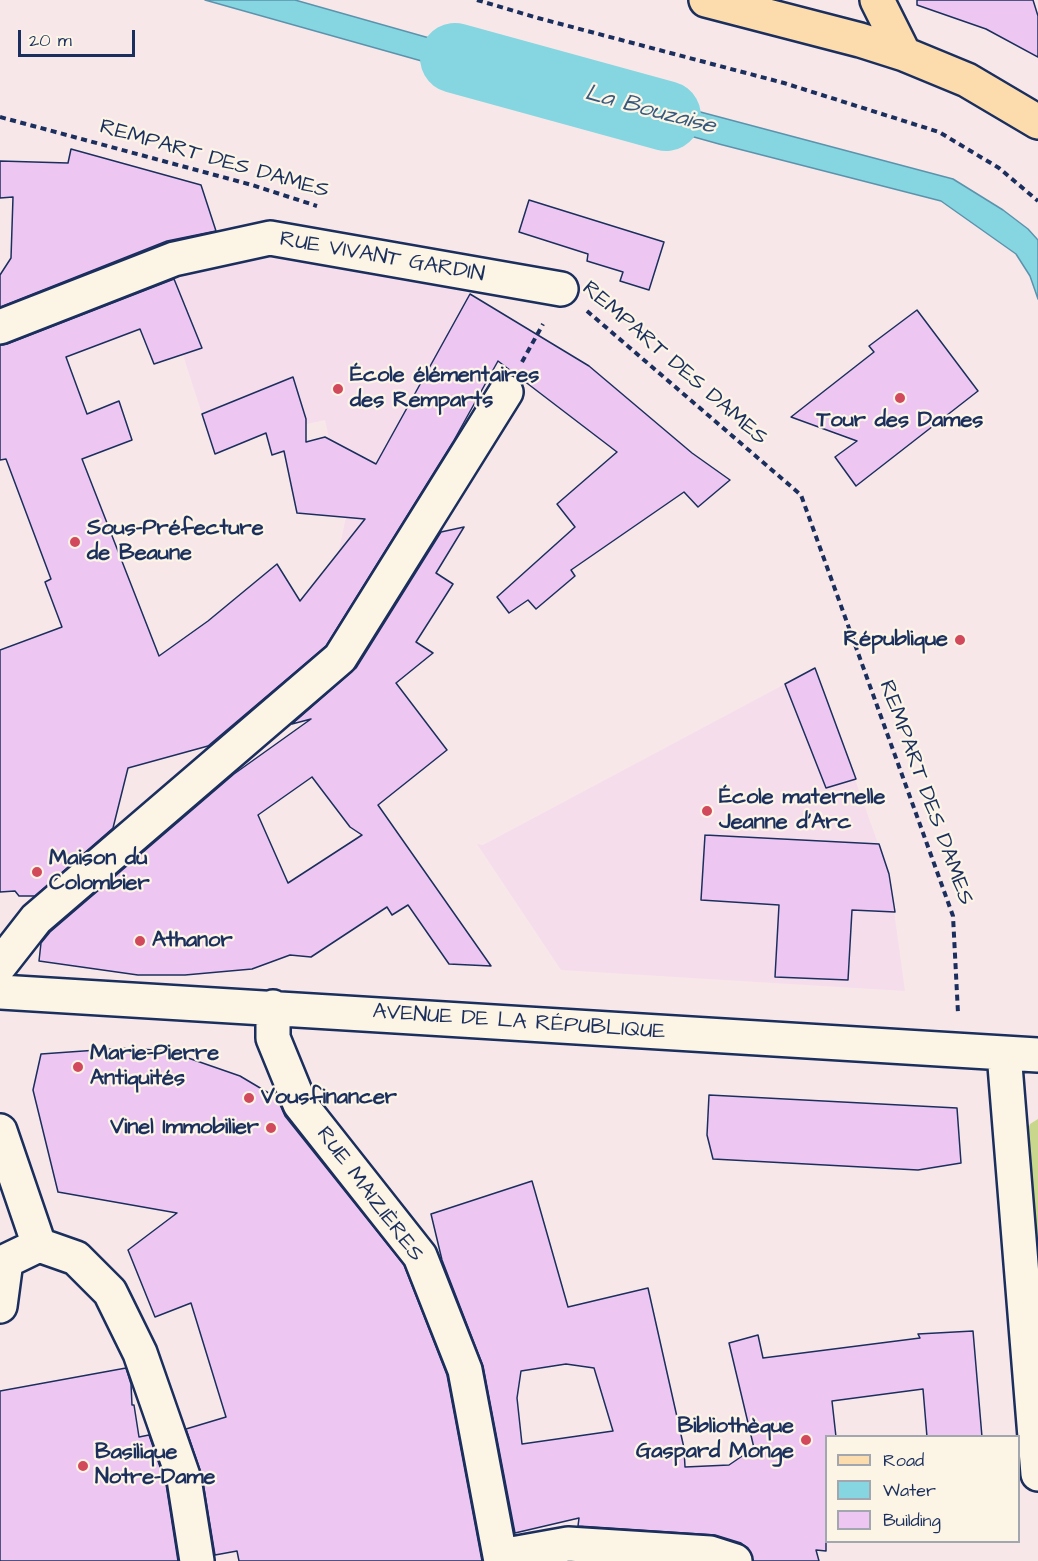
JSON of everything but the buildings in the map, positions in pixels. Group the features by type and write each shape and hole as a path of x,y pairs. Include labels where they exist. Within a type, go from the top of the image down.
{"main road":[{"path":"706,0 860,40 904,54 967,80 1038,122"},
{"path":"877,0 904,54"}],"street":[{"name":"RUE VIVANT GARDIN","path":"0,327 174,258 270,238 554,303"},
{"path":"0,965 36,919 340,658 506,392"},
{"name":"AVENUE DE LA RÉPUBLIQUE","path":"0,992 1038,1055"},
{"name":"RUE MAIZIÈRES","path":"273,1007 273,1038 300,1104 420,1256 465,1370 501,1559"},
{"path":"1004,1053 1038,1474"},
{"path":"0,1131 39,1245"},
{"path":"0,1306 3,1262 39,1245 76,1258 110,1292 140,1353 184,1479 197,1561"},
{"path":"501,1559 568,1544 722,1557"}],"path":[{"path":"477,0 784,83 939,132 999,168 1038,201"},
{"name":"REMPART DES DAMES","path":"0,117 252,185 320,207"},
{"path":"506,392 554,303"},
{"name":"REMPART DES DAMES","path":"554,303 801,495 953,916 959,1008"}],"shaded area":[{"name":"École élémentaires des Remparts","path":"261,255 381,269 470,294 519,324 431,480 378,566 339,550 346,517 325,420 266,433 215,454 183,355 154,364 127,296 219,261"},
{"name":"École maternelle Jeanne d'Arc","path":"815,668 889,874 905,991 561,970 477,844 483,845"}],"green space":[{"path":"1038,1119 1038,1304 1027,1132 1030,1124"}],"water":[{"path":"205,0 295,0 553,73 546,96"},
{"path":"576,79 953,179 1003,210 1028,229 1038,240 1038,299 1030,276 1016,254 941,201 719,144 569,102"}],"waterway":[{"name":"La Bouzaise","path":"455,58 666,116"}],"place":[{"name":"École élémentaires des Remparts","path":"338,389"},
{"name":"Tour des Dames","path":"900,398"},
{"name":"Sous-Préfecture de Beaune","path":"75,542"},
{"name":"République","path":"960,640"},
{"name":"École maternelle Jeanne d'Arc","path":"707,811"},
{"name":"Maison du Colombier","path":"37,872"},
{"name":"Athanor","path":"140,941"},
{"name":"Marie-Pierre Antiquités","path":"78,1067"},
{"name":"Vousfinancer","path":"249,1098"},
{"name":"Vinel Immobilier","path":"271,1128"},
{"name":"Bibliothèque Gaspard Monge","path":"806,1440"},
{"name":"Basilique Notre-Dame","path":"83,1466"}]}
